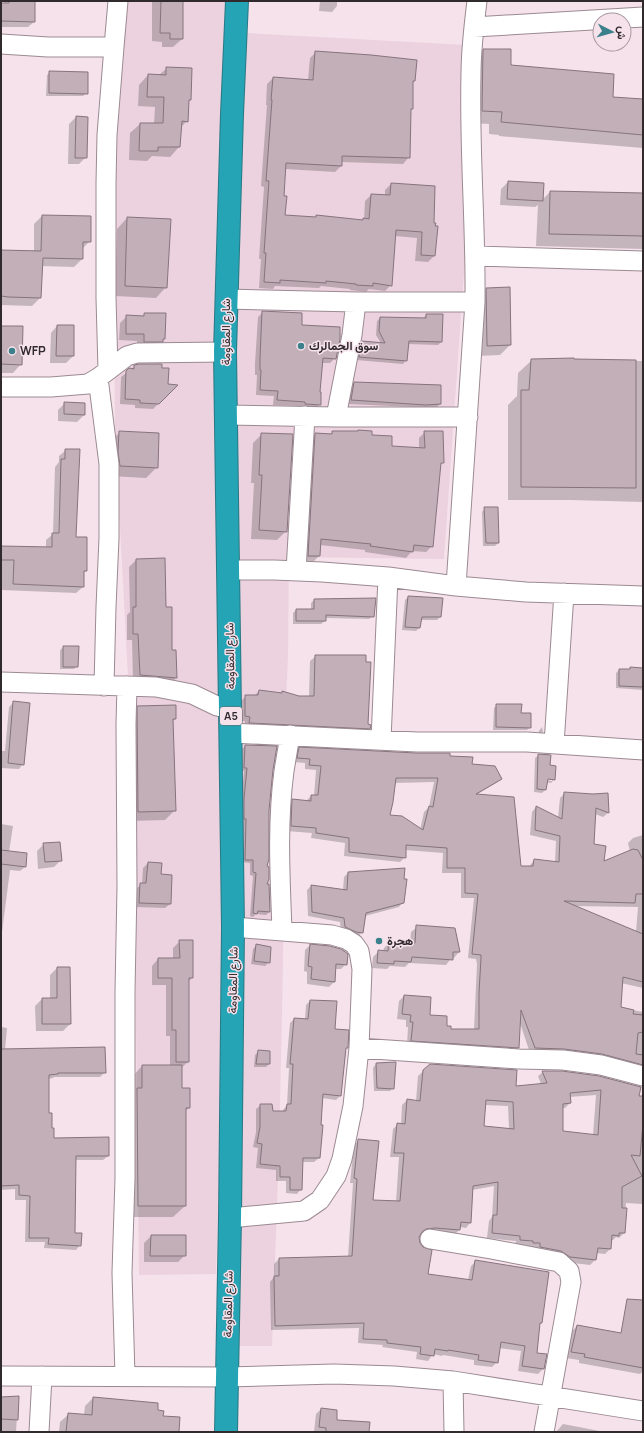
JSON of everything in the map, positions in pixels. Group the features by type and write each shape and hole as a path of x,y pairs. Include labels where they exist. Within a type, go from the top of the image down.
{"highway":[{"name":"شارع المقاومة","path":"226,1432 233,927 225,352 237,1"}],"street":[{"path":"104,686 109,538 109,464 103,374 106,298 106,183 107,135 118,1"},
{"path":"456,586 475,302 476,256 470,119 471,72 477,1"},
{"path":"474,27 643,17"},
{"path":"1,44 48,47 114,47"},
{"path":"476,256 643,261"},
{"path":"226,299 356,302 475,302"},
{"path":"336,417 352,335 356,302"},
{"path":"1,387 88,384 127,356 137,353 225,352"},
{"path":"226,415 468,417"},
{"path":"296,571 305,416"},
{"path":"229,570 296,571 388,577 456,586 526,592 643,596"},
{"path":"381,740 388,577"},
{"path":"554,744 564,593"},
{"path":"1,682 156,687 192,694 217,706 230,709"},
{"path":"125,1376 122,1273 125,1170 127,686"},
{"path":"231,733 381,740 472,742 500,741 643,750"},
{"path":"282,930 280,854 281,801 290,735"},
{"path":"230,1218 304,1211 320,1200 336,1176 342,1159 354,1106 359,1048 362,968 359,951 354,944 346,939 332,935 233,927"},
{"path":"359,1048 519,1059 563,1060 601,1066 643,1076"},
{"path":"430,1240 559,1262 569,1271 572,1282 544,1432"},
{"path":"1,1376 227,1377 334,1374 394,1376 453,1381 643,1411"},
{"path":"39,1432 42,1376"},
{"path":"453,1381 454,1432"}],"shaded area":[{"path":"112,1 228,1 225,879 220,1163 216,1274 139,1275 133,771 115,432"},
{"path":"247,33 466,45 465,258 444,559 289,557 288,657 284,743 283,964 279,1151 272,1346 238,1346 233,421 238,194"}],"building":[{"path":"9,1 35,1 35,22 1,21 1,3 9,3"},
{"path":"161,1 183,1 183,39 170,39 170,33 160,33"},
{"path":"483,49 511,49 511,65 614,74 613,97 643,99 643,135 501,122 502,112 482,111"},
{"path":"315,51 417,60 415,81 413,81 413,109 411,109 410,158 342,156 342,166 286,163 284,196 287,196 285,215 316,217 316,215 363,220 363,218 369,219 371,194 390,195 391,183 435,186 434,223 436,223 435,226 438,226 435,256 421,255 422,232 396,230 392,286 373,283 373,286 356,285 326,281 326,283 280,280 280,283 264,282 266,253 264,253 269,181 266,181 273,77 313,80"},
{"path":"166,67 192,68 191,100 189,100 188,122 182,121 180,147 158,147 158,151 139,151 140,123 163,123 164,97 147,97 148,74 166,75"},
{"path":"49,71 88,72 88,94 49,93"},
{"path":"76,116 88,117 87,158 75,158"},
{"path":"508,181 544,183 543,201 507,199"},
{"path":"550,191 643,193 643,236 549,234"},
{"path":"42,215 91,216 91,242 83,242 83,259 43,258 41,298 1,296 1,250 41,251"},
{"path":"127,217 171,219 167,288 125,286"},
{"path":"510,287 511,345 487,346 486,288"},
{"path":"262,311 302,313 302,325 340,327 340,339 336,359 323,358 320,392 321,405 277,400 278,391 260,390"},
{"path":"144,313 166,313 165,339 163,339 163,342 144,342 144,334 126,334 126,315 144,316"},
{"path":"426,314 443,314 442,342 409,341 407,361 359,357 362,341 385,343 379,331 380,317 426,318"},
{"path":"57,325 74,325 74,356 56,356"},
{"name":"WFP","path":"1,326 23,326 22,365 1,364"},
{"path":"574,358 636,360 636,488 521,487 521,390 529,390 531,359"},
{"path":"162,364 162,368 169,368 168,384 178,385 159,404 140,403 140,400 125,399 126,371 129,368 134,369 134,365"},
{"path":"354,382 441,385 441,404 426,405 351,400"},
{"path":"64,402 85,403 85,415 64,414"},
{"path":"119,431 159,433 158,468 120,466 118,452"},
{"path":"332,431 372,431 372,435 392,436 392,446 425,448 424,431 443,431 444,463 441,463 433,547 414,545 413,552 370,546 371,544 321,539 320,556 308,556 315,433 332,434"},
{"path":"261,433 293,434 287,532 259,530 262,475 259,475"},
{"path":"65,449 80,449 76,537 87,537 87,571 84,571 84,587 13,584 14,560 1,560 1,546 52,547 52,533 59,533 61,459 65,459"},
{"path":"484,507 498,507 499,543 486,543"},
{"path":"165,558 166,607 172,607 172,650 176,650 177,678 140,675 138,634 133,634 133,607 136,607 136,559"},
{"path":"408,596 443,598 441,617 422,617 420,628 405,627"},
{"path":"376,598 374,617 326,615 326,621 296,621 296,609 314,609 314,599"},
{"path":"63,646 79,646 78,667 63,667"},
{"path":"315,655 366,655 366,662 371,662 368,724 371,725 370,729 249,723 250,717 245,716 245,695 258,695 259,690 282,693 282,691 299,696 314,696"},
{"path":"630,667 643,668 643,687 619,686 619,669 630,669"},
{"path":"13,701 30,703 24,765 8,763"},
{"path":"496,704 522,704 521,713 531,713 531,728 496,727"},
{"path":"176,705 176,719 173,719 176,811 138,812 137,706"},
{"path":"245,745 277,746 269,810 269,859 267,866 269,867 269,879 267,884 269,884 270,912 258,911 257,914 253,913 256,873 253,872 253,860 245,860 246,819 244,819 244,799 247,768 244,768"},
{"path":"299,747 416,753 450,753 450,756 473,757 472,764 495,766 502,779 476,794 514,797 521,866 533,866 534,859 559,862 560,836 535,830 536,806 562,819 564,792 593,794 608,793 609,813 596,808 594,844 606,846 604,861 633,849 638,850 643,860 643,894 636,894 635,903 564,901 643,934 643,982 623,977 621,1007 634,1010 633,1014 643,1015 643,1032 638,1033 636,1054 643,1055 643,1065 602,1054 564,1049 535,1048 521,1010 519,1048 411,1041 413,1022 410,1022 411,1015 402,1014 404,995 431,997 430,1015 447,1016 447,1026 451,1026 451,1029 479,1029 481,955 472,954 478,894 465,893 465,868 447,868 447,848 406,845 406,858 349,852 349,838 316,833 316,828 291,826 292,799 311,801 311,795 318,795 321,766 309,765 310,759 297,758","holes":["396,778 438,778 433,807 429,806 423,830 402,816 390,815"]},
{"path":"538,754 551,755 550,765 556,766 555,780 548,779 546,790 537,789"},
{"path":"60,842 62,861 45,862 43,843"},
{"path":"1,850 27,853 26,867 1,864"},
{"path":"148,862 162,863 161,874 172,875 171,904 139,903 140,883 146,883"},
{"path":"405,868 404,879 407,879 404,903 366,913 363,933 356,932 345,927 344,918 312,912 311,885 347,890 348,872"},
{"path":"416,925 455,928 460,952 453,952 453,960 412,957 411,962 394,961 394,964 377,963 378,950 388,951 389,941 415,943"},
{"path":"179,940 193,940 193,978 189,978 189,1062 176,1062 176,1030 172,1030 172,978 158,978 158,958 180,958"},
{"path":"256,944 271,947 270,963 254,961"},
{"path":"310,944 330,946 341,949 348,954 347,965 336,964 335,982 311,979 312,967 308,966"},
{"path":"57,967 70,967 71,1024 42,1024 42,998 57,998"},
{"path":"310,1000 337,1001 335,1029 349,1030 348,1048 346,1048 341,1096 323,1094 321,1125 323,1125 320,1158 303,1158 302,1190 290,1190 290,1177 280,1177 280,1166 260,1164 262,1144 257,1143 260,1127 260,1104 272,1104 273,1111 286,1111 287,1104 291,1104 293,1064 290,1064 294,1018 308,1019"},
{"path":"105,1047 106,1073 58,1073 49,1075 49,1113 52,1113 54,1138 109,1137 109,1156 76,1156 75,1233 82,1233 81,1246 48,1244 49,1238 29,1238 30,1196 19,1195 19,1185 1,1186 1,1049"},
{"path":"258,1050 270,1051 270,1064 256,1064"},
{"path":"396,1062 394,1089 377,1088 376,1063"},
{"path":"430,1064 517,1070 516,1086 547,1083 542,1071 562,1071 599,1076 641,1087 639,1096 643,1096 643,1123 640,1156 631,1155 642,1176 622,1187 622,1208 627,1208 625,1233 619,1233 619,1236 612,1235 611,1249 598,1248 596,1260 570,1257 561,1251 540,1247 540,1243 520,1240 520,1236 492,1233 493,1215 497,1215 498,1182 473,1186 471,1223 461,1222 460,1230 435,1228 426,1229 419,1237 420,1243 423,1247 432,1250 428,1274 472,1280 475,1260 549,1272 542,1323 540,1323 537,1353 547,1354 544,1369 522,1366 525,1346 501,1342 498,1363 478,1360 479,1355 448,1350 435,1349 434,1356 420,1354 421,1347 387,1343 387,1340 363,1339 364,1323 275,1326 274,1276 279,1276 279,1258 352,1256 357,1179 354,1178 358,1139 379,1141 373,1200 400,1201 404,1153 394,1153 397,1123 405,1124 407,1099 420,1101 423,1070","holes":["601,1090 598,1135 563,1131 563,1104 571,1103 570,1093","486,1100 513,1102 514,1129 484,1126"]},
{"path":"142,1065 182,1065 182,1088 190,1088 190,1108 186,1108 186,1206 138,1206 137,1088 142,1088"},
{"path":"151,1235 186,1235 186,1256 150,1256"},
{"path":"627,1299 643,1300 643,1368 584,1357 585,1354 571,1352 577,1325 621,1333"},
{"path":"19,1396 18,1420 1,1419 1,1397"},
{"path":"93,1397 158,1403 158,1410 164,1411 163,1416 180,1417 179,1432 66,1432 68,1413 92,1415"},
{"path":"321,1408 337,1410 337,1420 370,1422 369,1432 326,1432 326,1428 319,1427"}],"place":[{"name":"سوق الجمالرك","path":"301,346"},
{"name":"WFP","path":"12,351"},
{"name":"هجرة","path":"379,941"}]}
